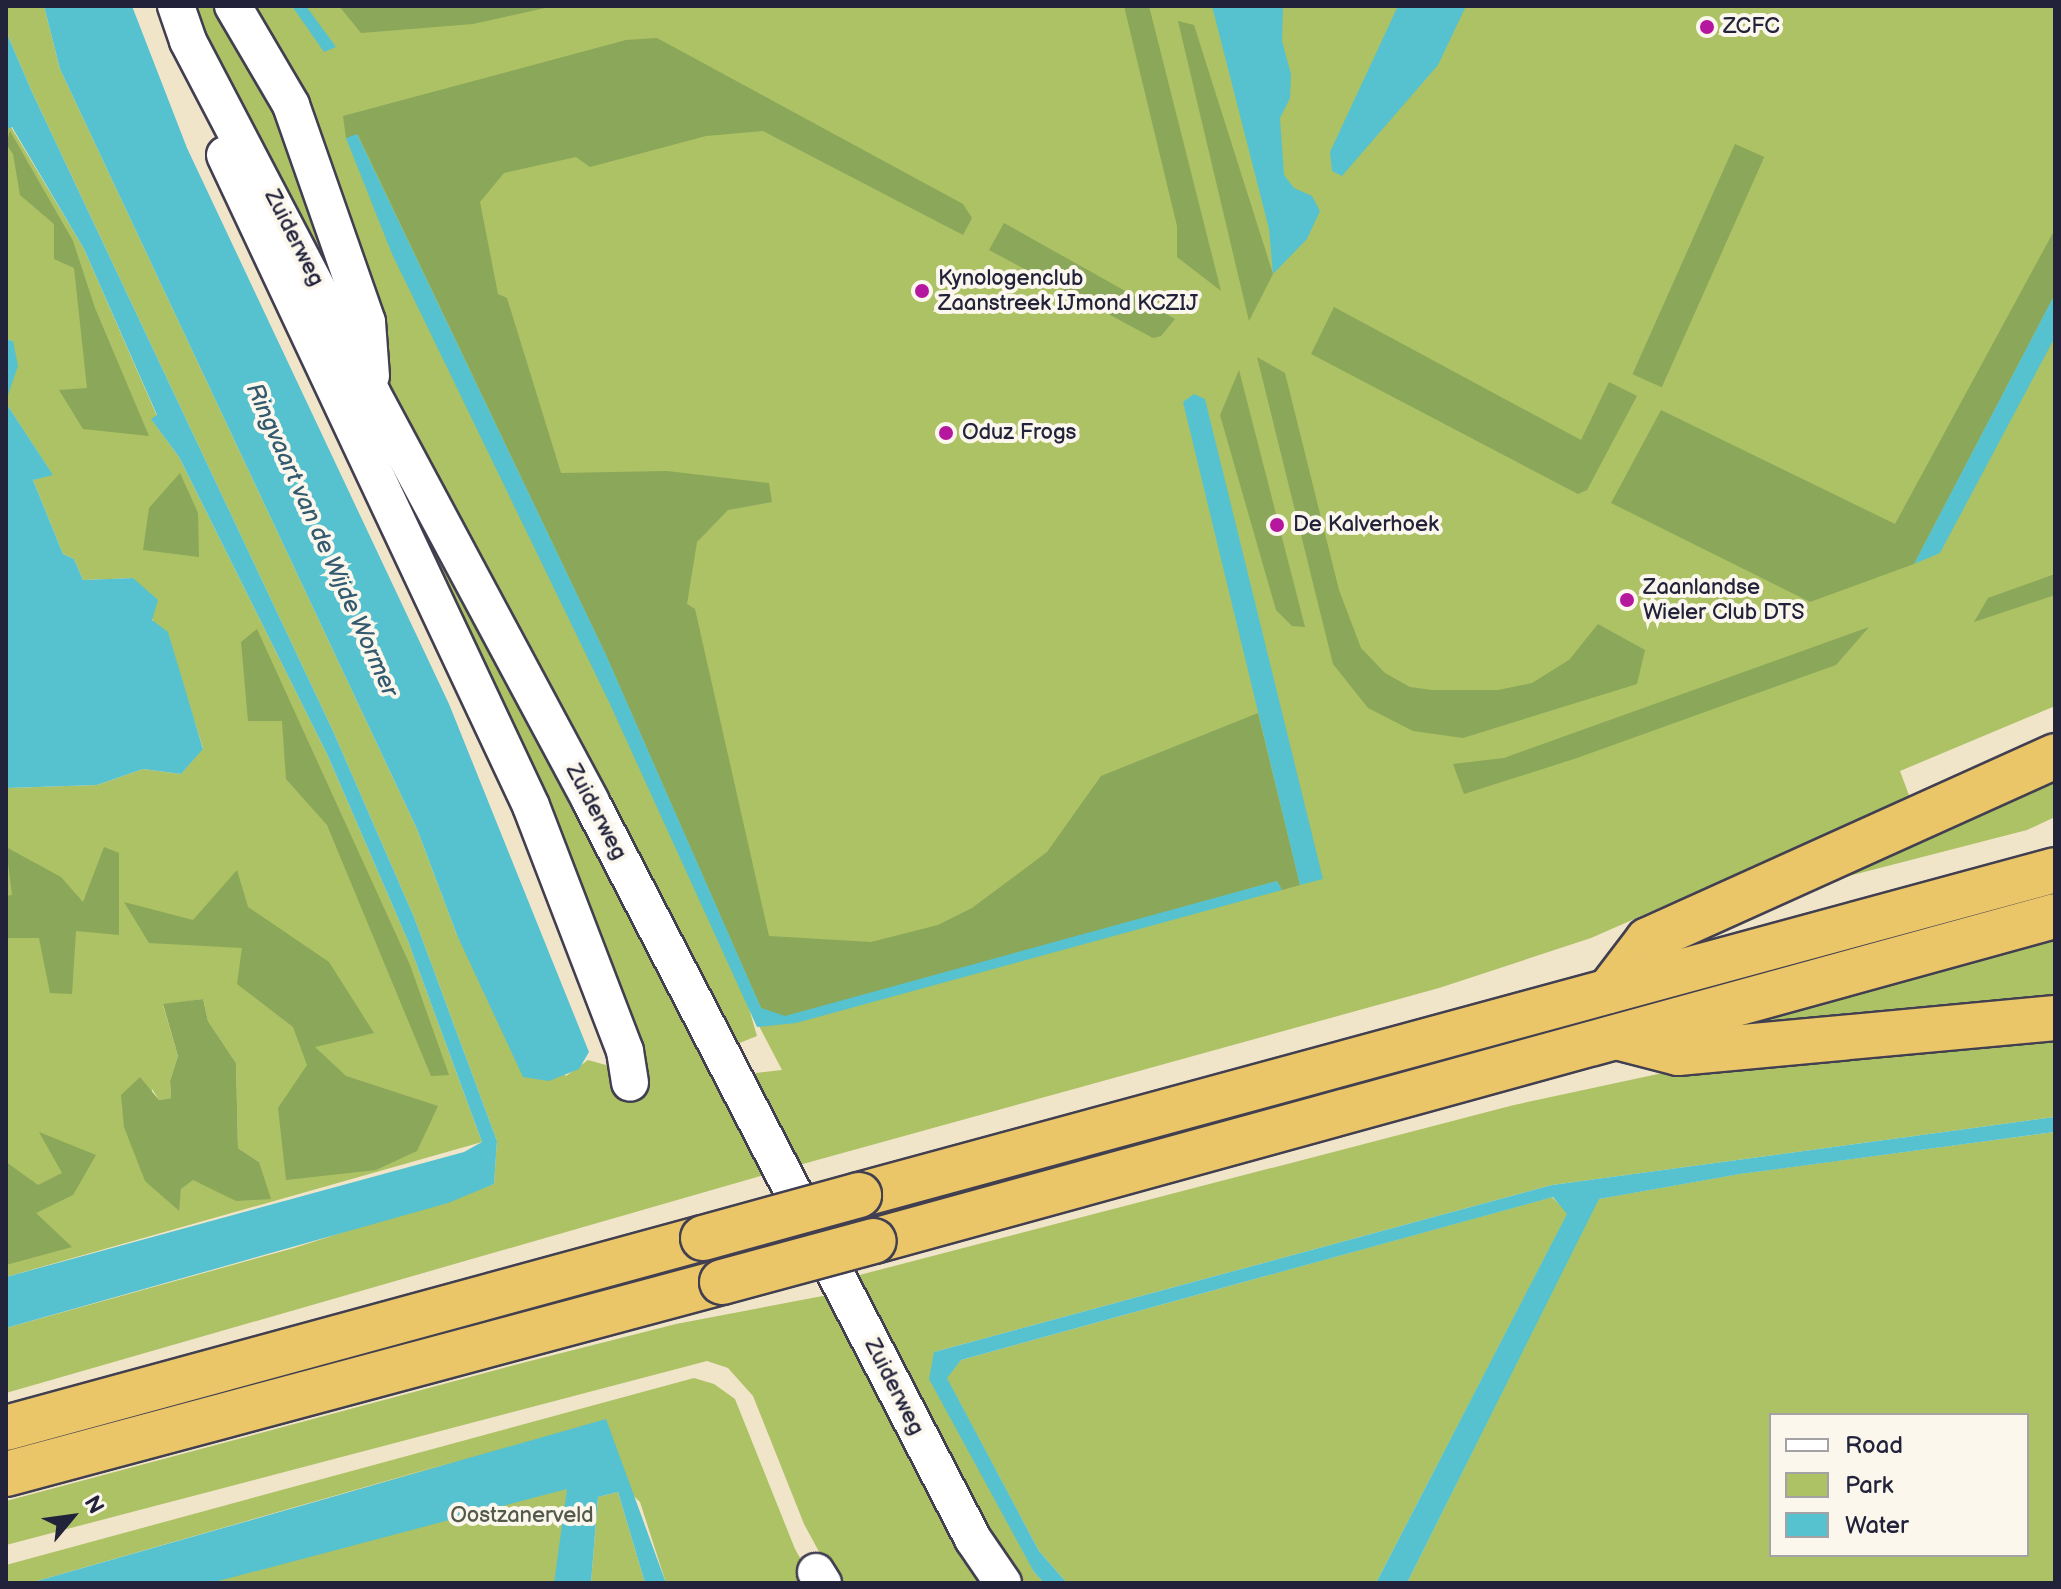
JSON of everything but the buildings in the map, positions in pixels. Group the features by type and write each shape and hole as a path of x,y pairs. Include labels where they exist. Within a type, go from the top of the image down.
{"highway":[{"path":"1609,991 1648,940 2055,756"},
{"path":"6,1428 2055,870"},
{"path":"6,1474 874,1241 2055,916"},
{"path":"1618,1038 1678,1053 2055,1018"}],"street":[{"name":"Zuiderweg","path":"176,6 188,41 200,103 531,806 625,1051 630,1083"},
{"path":"233,6 291,105 367,322 372,393"},
{"name":"Zuiderweg","path":"188,41 590,800 973,1539 1003,1583"}],"green space":[{"path":"6,6 44,6 60,69 417,829 457,935 566,1076 588,1060 638,1074 227,146 764,1175 6,1393 6,1328 294,1248 494,1184 497,1141 414,917 333,731 32,92 8,36"},
{"path":"186,6 213,6 285,122 350,325"},
{"name":"De Kalverhoek","path":"257,6 2055,6 2055,706 1900,771 1910,798 1591,938 1439,988 792,1167 751,1085 756,1073 782,1070 748,1005 757,1036 737,1044 402,434 331,177"},
{"path":"339,6 554,6 473,24 361,33"},
{"path":"1124,6 1149,6 1221,291 1177,257 1177,226"},
{"path":"1178,21 1194,25 1273,274 1249,321"},
{"path":"657,38 963,204 972,218 963,235 763,131 706,136 590,167 576,157 504,173 480,202 498,294 507,298 561,473 667,471 769,483 772,502 728,510 697,542 687,604 695,609 769,936 871,942 938,925 972,908 1047,852 1101,776 1258,713 1300,885 1282,890 1277,881 785,1017 761,1008 606,655 358,135 346,138 343,116 626,40"},
{"path":"11,127 84,249 157,416 152,420 179,457 327,754 408,941 482,1142 6,1277 6,766 8,788 97,785 143,769 181,774 203,748 183,685 133,578 83,580 74,559 63,554 33,480 52,474 6,403 13,341 6,339 6,130","holes":["203,999 208,1021 236,1063 238,1148 259,1162 236,1201 202,1180 192,1180 181,1189 178,1210 145,1180 152,1089 159,1100 171,1098 170,1081 178,1056 163,1005"]},
{"path":"10,131 73,241 95,308 149,436 83,429 59,390 87,388 74,268 54,259 54,224 20,195 13,154 6,144"},
{"path":"1735,144 1764,157 1662,387 1633,374"},
{"path":"1004,223 1175,319 1161,336 1153,338 989,250"},
{"path":"2055,229 2055,294 1914,564 1810,602 1611,503 1661,410 1895,524"},
{"path":"1334,307 1581,440 1609,382 1637,396 1587,490 1578,494 1311,354"},
{"path":"1257,357 1285,373 1339,590 1361,648 1385,673 1410,687 1432,690 1498,690 1532,683 1569,660 1598,624 1645,650 1637,684 1463,738 1413,731 1368,708 1333,664"},
{"path":"1239,370 1305,627 1292,626 1276,610 1220,415"},
{"path":"180,473 198,513 199,557 143,550 149,508"},
{"path":"2055,574 2055,595 1974,622 1988,598"},
{"path":"1869,627 1836,665 1577,758 1464,794 1453,764 1504,758"},
{"path":"257,629 410,965 449,1075 431,1076 327,825 286,779 282,721 248,721 241,642"},
{"path":"2055,769 2055,817 2027,830 1775,895"},
{"path":"6,847 61,877 83,902 104,847 119,853 119,935 76,931 72,994 50,993 39,938 6,938 6,896 12,895"},
{"path":"237,870 248,907 329,962 374,1033 315,1047 346,1076 438,1106 417,1151 376,1170 286,1180 278,1108 307,1065 293,1027 237,984 242,948 149,943 124,902 193,920"},
{"path":"2055,937 2055,1004 1685,1042 1809,1008"},
{"path":"203,999 208,1021 236,1063 238,1148 259,1162 271,1199 236,1201 193,1180 181,1189 179,1211 145,1181 124,1127 121,1095 140,1077 159,1100 171,1098 170,1081 178,1056 163,1004"},
{"path":"2055,1030 2055,1117 1552,1185 934,1352 1034,1572 1044,1583 1020,1583 997,1550 848,1278 1514,1105 1658,1074"},
{"path":"39,1132 96,1155 73,1195 36,1213 72,1247 6,1265 6,1162 38,1185 62,1173"},
{"path":"2055,1132 2055,1583 1407,1583 1598,1199 1739,1174"},
{"path":"1552,1197 1568,1213 1376,1583 1067,1583 1039,1551 946,1377 961,1360"},
{"path":"828,1295 987,1583 836,1583 804,1524 753,1396 728,1368 707,1361 6,1545 6,1501 676,1324"},
{"path":"694,1378 714,1384 735,1399 795,1549 814,1583 666,1583 640,1502 569,1435 586,1583 40,1583 463,1459 30,1583 6,1583 6,1565"},
{"path":"618,1492 645,1583 591,1583 598,1497"}],"water":[{"name":"Ringvaart van de Wijde Wormer","path":"44,6 132,6 187,148 449,704 589,1052 579,1069 549,1081 523,1077 457,935 417,829 60,69"},
{"path":"292,6 306,6 336,47 324,52"},
{"path":"1212,6 1283,6 1282,41 1291,74 1290,98 1280,118 1284,175 1294,188 1312,196 1320,211 1307,239 1273,274 1269,229"},
{"path":"1398,6 1466,6 1438,65 1342,176 1332,171 1330,152"},
{"path":"6,16 8,36 32,92 333,731 414,917 497,1141 494,1184 448,1203 6,1328 6,1277 464,1152 482,1142 408,941 327,754 179,457 151,419 157,415 84,249 12,127 6,130"},
{"path":"357,134 606,655 761,1008 785,1016 1277,881 1282,890 796,1023 757,1027 609,702 392,254 346,138"},
{"path":"2055,294 2055,337 1940,553 1914,564"},
{"path":"6,339 13,341 18,366 6,401"},
{"path":"1194,394 1205,399 1323,879 1300,885 1183,402"},
{"path":"6,403 53,475 33,480 63,554 74,559 83,580 133,578 158,600 152,620 168,632 203,749 181,774 143,769 97,785 7,788"},
{"path":"2055,1117 2055,1132 1740,1174 1599,1199 1407,1583 1376,1583 1567,1214 1553,1197 961,1360 947,1378 1039,1551 1067,1583 1044,1583 1034,1572 929,1379 934,1352 1552,1185"},
{"name":"Oostzanerveld","path":"606,1419 666,1583 645,1583 618,1492 598,1497 591,1583 554,1583 567,1489 211,1583 30,1583"}],"place":[{"name":"ZCFC","path":"1707,27"},
{"name":"Kynologenclub Zaanstreek IJmond KCZIJ","path":"922,291"},
{"name":"Oduz Frogs","path":"946,433"},
{"name":"De Kalverhoek","path":"1277,525"},
{"name":"Zaanlandse Wieler Club DTS","path":"1627,600"}]}
